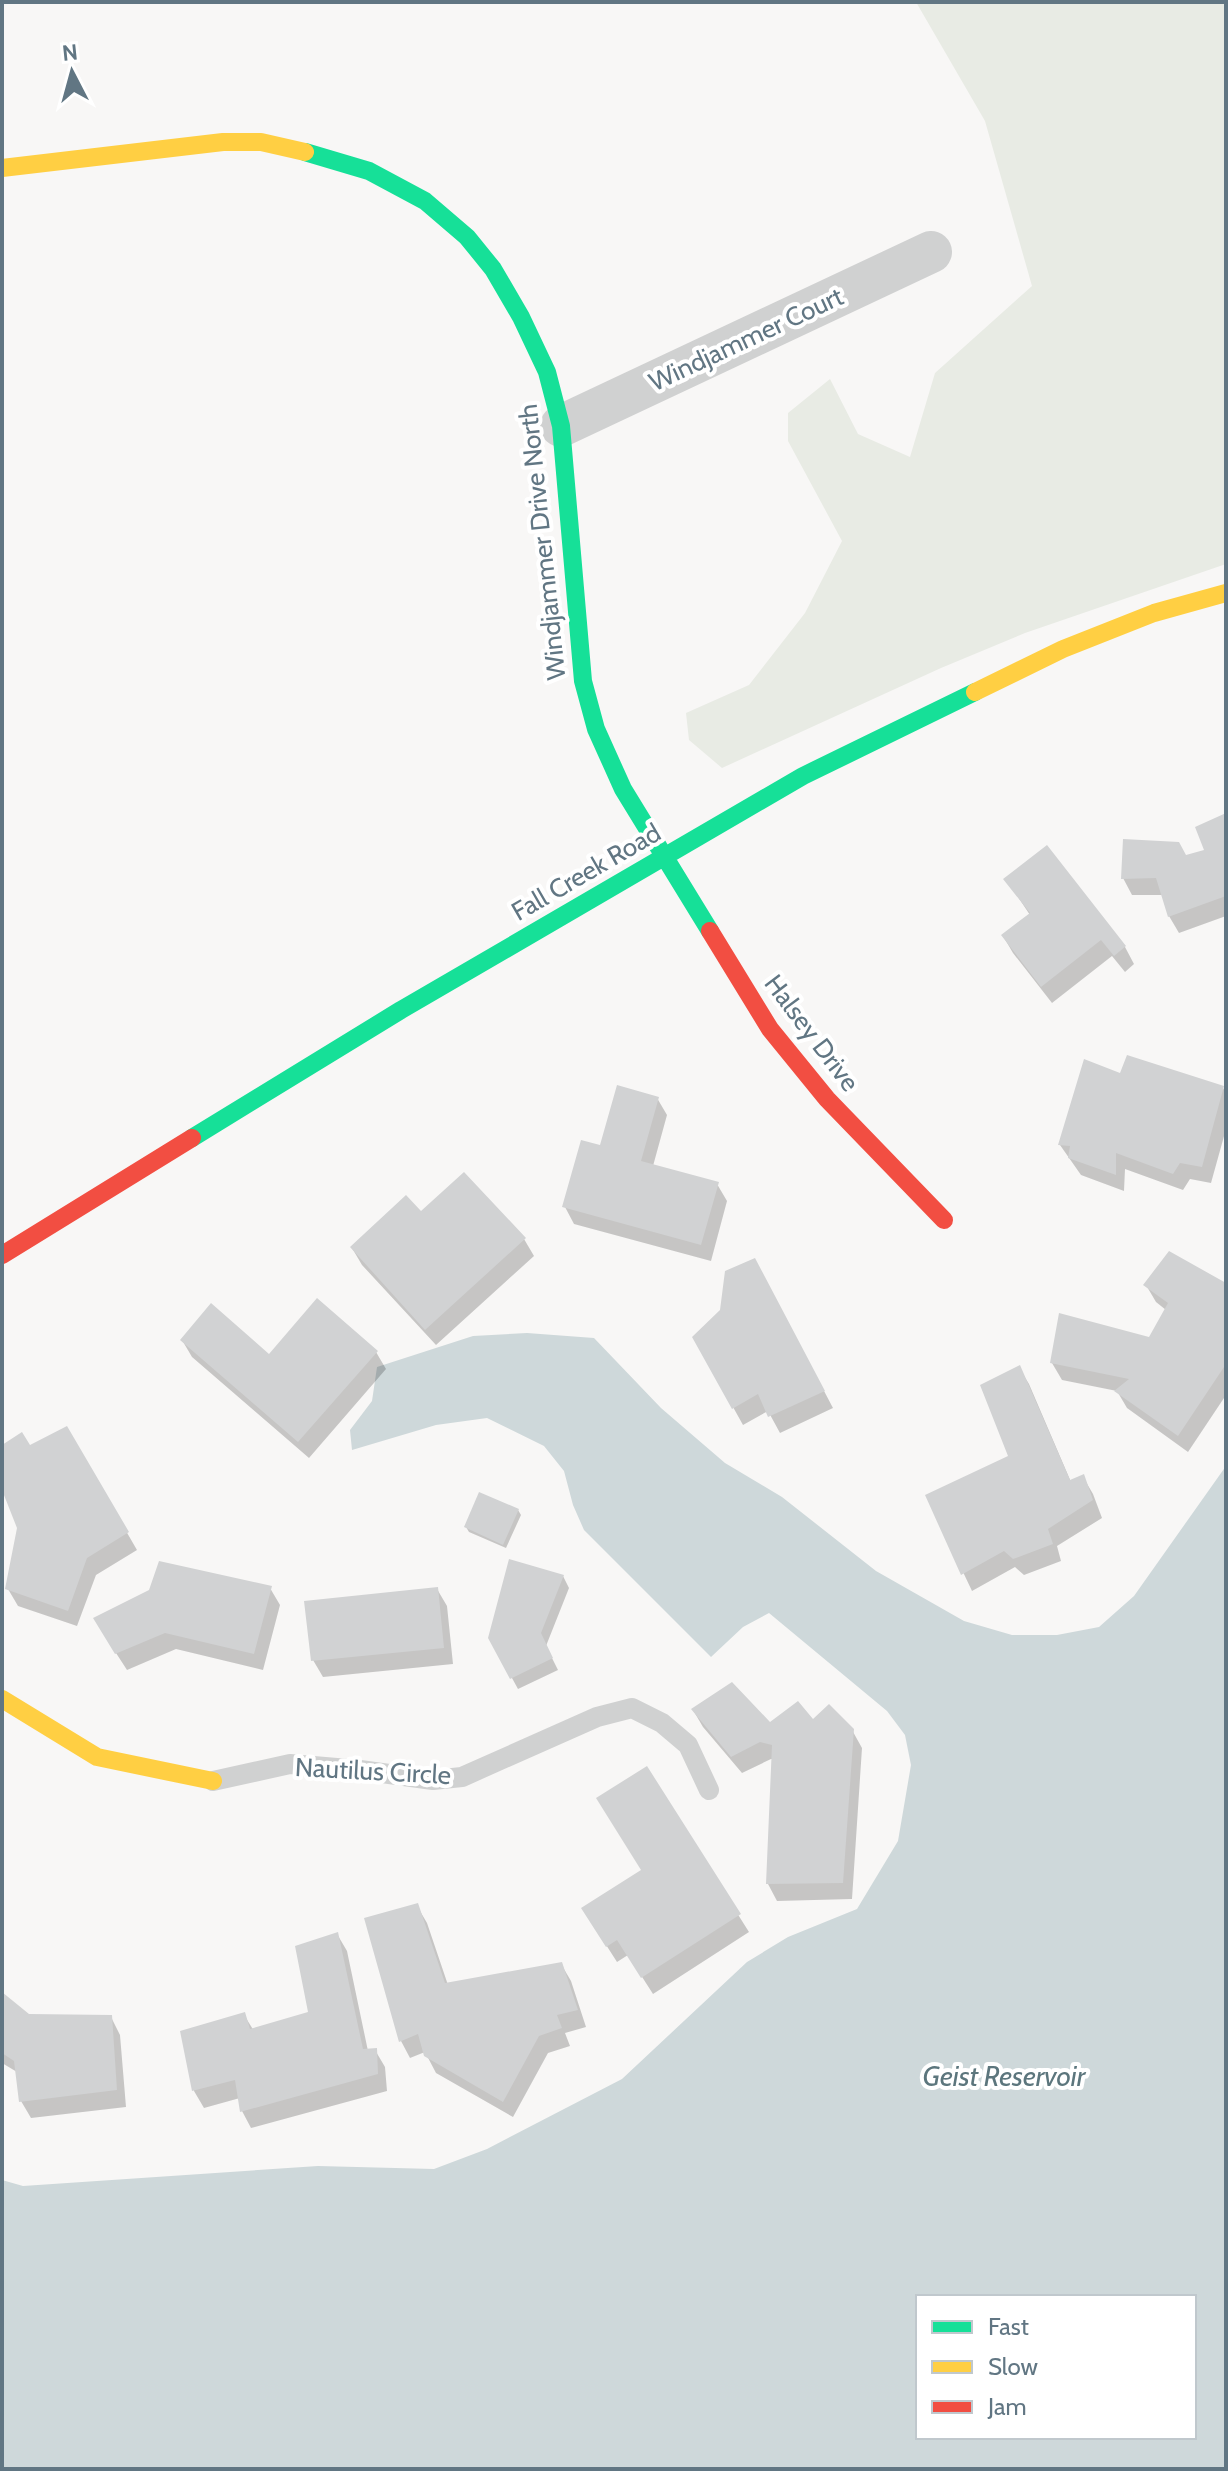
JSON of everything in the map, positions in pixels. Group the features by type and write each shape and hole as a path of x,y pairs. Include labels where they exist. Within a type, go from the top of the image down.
{"street":[{"name":"Windjammer Drive North","path":"2,168 223,142 261,142 369,171 425,201 467,237 493,269 521,317 547,372 561,426 583,681 596,729 623,789 665,857"},
{"name":"Windjammer Court","path":"561,426 931,252"},
{"name":"Fall Creek Road","path":"2,1255 401,1010 803,776 1063,649 1154,613 1226,593"},
{"name":"Halsey Drive","path":"665,857 770,1029 827,1099 944,1220"},
{"name":"Nautilus Circle","path":"2,1699 97,1757 213,1781"}],"lane":[{"name":"Nautilus Circle","path":"213,1781 290,1764 433,1780 462,1777 597,1717 632,1708 662,1723 688,1745 709,1790"}],"shaded area":[{"path":"916,2 1226,2 1226,564 1025,633 722,768 689,740 686,713 749,685 805,613 842,541 788,441 788,413 830,379 858,434 910,457 935,373 1032,286 985,121"}],"water":[{"name":"Geist Reservoir","path":"527,1333 594,1338 661,1408 725,1463 782,1497 876,1571 964,1621 1012,1635 1057,1635 1099,1627 1134,1596 1226,1466 1226,2469 2,2469 2,2180 23,2186 318,2166 434,2169 487,2149 622,2079 747,1962 788,1937 857,1909 898,1841 911,1765 905,1735 887,1711 769,1613 743,1627 711,1657 584,1530 564,1471 544,1446 487,1418 436,1425 352,1450 350,1430 372,1401 377,1367 473,1336"}],"building":[{"path":"1226,813 1226,896 1168,917 1156,878 1121,879 1123,839 1179,842 1186,855 1204,850 1195,827"},
{"path":"1047,845 1126,946 1114,956 1101,940 1041,987 1001,935 1030,913 1003,879"},
{"path":"1127,1055 1224,1086 1202,1167 1180,1163 1173,1174 1116,1153 1116,1175 1068,1158 1070,1146 1058,1145 1084,1059 1120,1073"},
{"path":"617,1085 659,1097 641,1161 719,1182 701,1245 562,1207 581,1140 600,1145"},
{"path":"464,1172 526,1238 425,1330 350,1247 406,1195 421,1211"},
{"path":"1169,1251 1226,1283 1226,1364 1178,1436 1114,1391 1129,1379 1050,1363 1059,1313 1149,1337 1168,1303 1143,1285"},
{"path":"755,1258 825,1391 768,1417 758,1394 732,1409 692,1337 720,1310 725,1271"},
{"path":"317,1298 378,1351 298,1442 180,1340 211,1303 269,1354"},
{"path":"1020,1365 1070,1480 1084,1474 1093,1500 1048,1529 1053,1544 1013,1559 1004,1551 961,1575 925,1495 1008,1456 980,1385"},
{"path":"67,1426 129,1532 87,1558 68,1611 5,1589 17,1528 2,1490 2,1445 22,1432 30,1445"},
{"path":"479,1492 519,1509 503,1545 464,1527"},
{"path":"509,1559 564,1575 541,1633 553,1658 510,1679 488,1638"},
{"path":"159,1561 272,1586 254,1654 165,1633 115,1654 93,1618 149,1590"},
{"path":"438,1587 444,1648 311,1661 304,1601"},
{"path":"732,1682 770,1722 798,1701 813,1719 829,1704 854,1729 843,1883 766,1884 772,1745 760,1742 731,1757 691,1709"},
{"path":"647,1766 741,1914 641,1978 617,1940 606,1947 581,1908 641,1870 596,1798"},
{"path":"418,1903 445,1983 562,1962 578,2010 557,2015 562,2028 539,2036 503,2102 424,2056 418,2034 399,2042 364,1918"},
{"path":"338,1932 363,2049 377,2048 378,2074 240,2112 235,2080 192,2091 180,2031 245,2012 250,2029 308,2012 295,1946"},
{"path":"2,1992 29,2014 112,2015 117,2090 19,2102 14,2061 2,2053"}],"traffic: fast":[{"path":"305,152 369,171 425,201 467,237 493,269 521,317 547,372 561,426 583,681 596,729 623,789 710,931"},
{"path":"192,1138 401,1010 803,776 975,692"}],"traffic: slow":[{"path":"2,168 223,142 261,142 305,152"},
{"path":"975,692 1063,649 1154,613 1226,593"},
{"path":"2,1699 97,1757 213,1781"}],"traffic: jam":[{"path":"710,931 770,1029 827,1099 944,1220"},
{"path":"2,1255 192,1138"}]}
